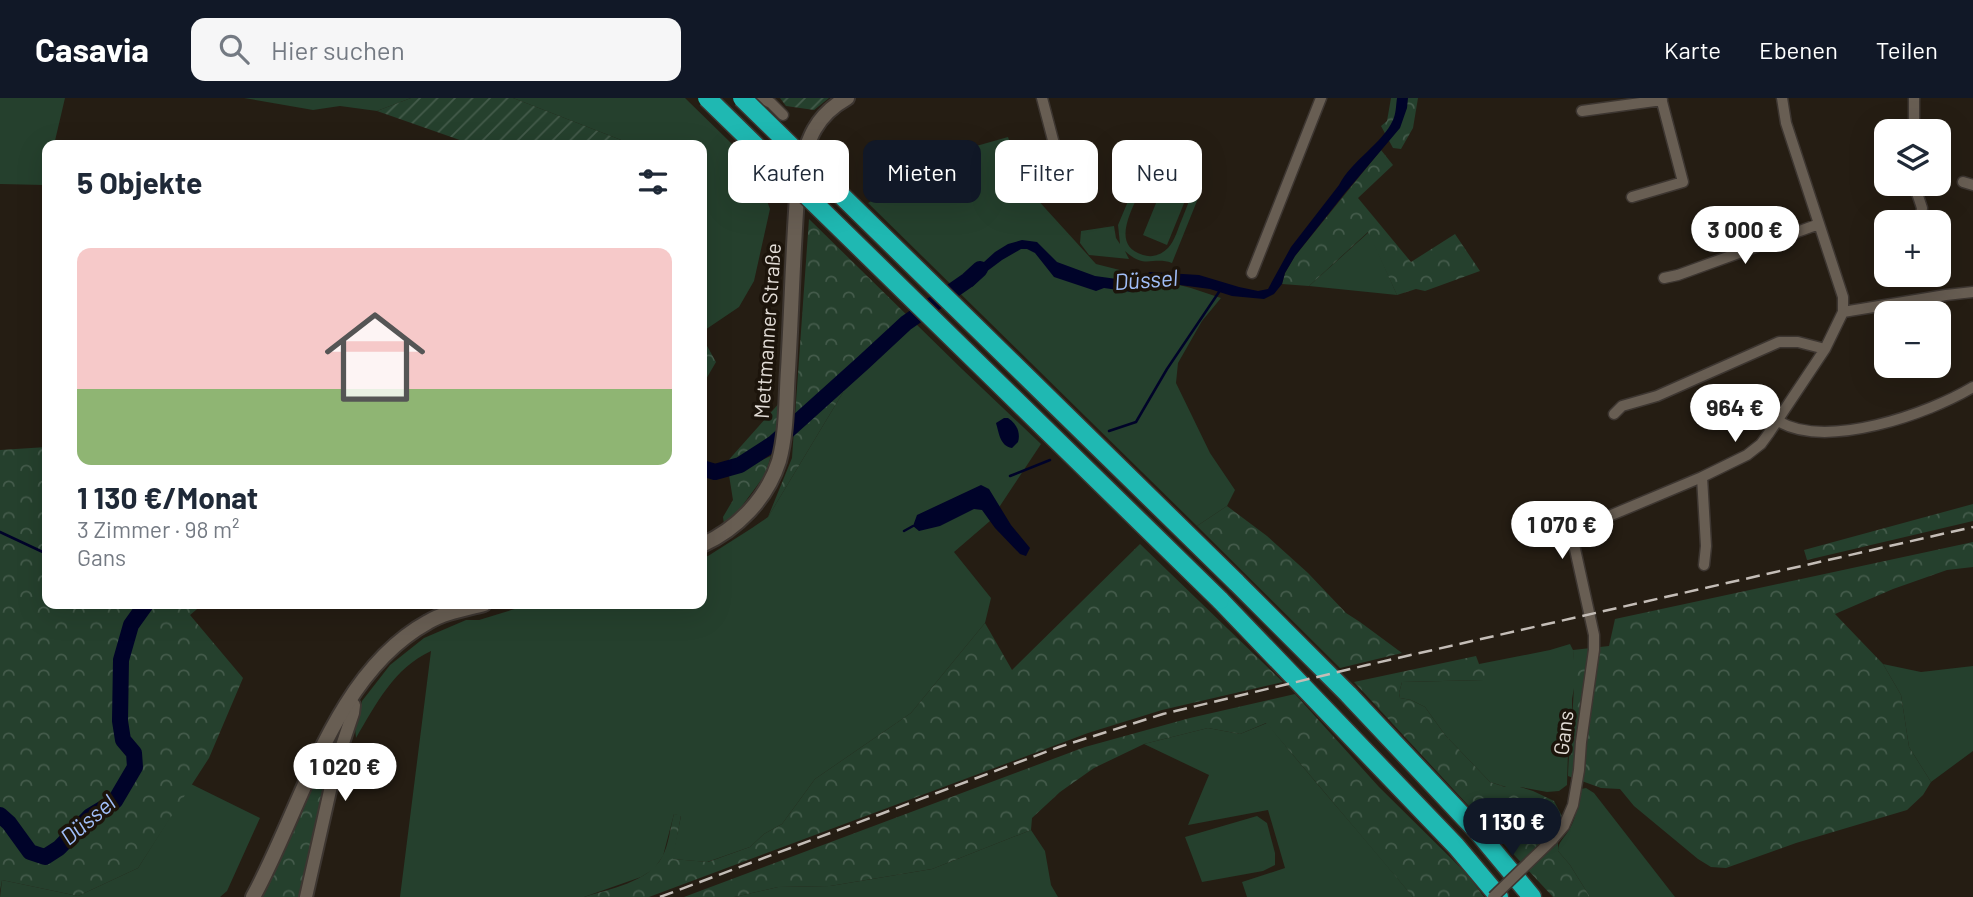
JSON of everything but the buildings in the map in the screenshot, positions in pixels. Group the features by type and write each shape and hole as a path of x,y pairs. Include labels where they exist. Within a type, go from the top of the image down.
{"highway":[{"path":"707,98 1220,600 1447,837 1499,897"},
{"path":"742,98 1348,694 1468,821 1532,897"}],"main road":[{"name":"Mettmanner Straße","path":"808,140 817,124 845,99"},
{"name":"Mettmanner Straße","path":"707,543 739,522 756,504 772,478 781,451 796,203"},
{"path":"253,897 303,789 349,701 366,676 385,654 409,634 446,613 463,609"}],"street":[{"path":"761,98 771,103 783,115"},
{"path":"1042,98 1053,140"},
{"path":"1252,273 1321,98"},
{"path":"1542,534 1571,531 1611,517 1747,455 1761,444 1778,421 1825,349 1843,312 1843,297 1786,123 1782,98"},
{"path":"1914,98 1914,119"},
{"path":"1582,111 1661,99 1683,181 1632,197"},
{"path":"1664,278 1819,224"},
{"path":"1843,312 1973,292"},
{"path":"1614,414 1622,406 1657,396 1779,342 1798,341 1825,349"},
{"path":"1778,421 1788,428 1809,432 1872,426 1915,414 1973,387"},
{"path":"1702,477 1706,546 1704,565"},
{"name":"Gans","path":"1493,897 1552,840 1564,826 1573,806 1594,635 1571,531"},
{"path":"306,897 337,764 353,713 354,705 349,701"}],"green space":[{"path":"0,98 65,98 55,140 42,140 42,185 0,184"},
{"path":"244,98 411,98 377,111 340,106 313,110"},
{"path":"411,98 513,98 621,140 460,140 377,111"},
{"path":"513,98 685,98 728,140 728,203 768,203 770,209 754,281 739,307 707,329 707,140 621,140"},
{"path":"780,98 829,98 814,110 786,106"},
{"path":"1391,98 1418,98 1413,128 1401,149 1393,148 1381,126 1387,121"},
{"path":"995,141 995,203 1040,203 1096,264 1221,298 1202,321 1178,363 1176,383 1210,453 1235,490 1227,506 1197,526 868,203 981,203 981,145"},
{"path":"1381,150 1393,165 1358,198 1411,262 1455,234 1480,271 1425,291 1416,289 1397,295 1368,232 1309,286 1282,284 1295,256"},
{"path":"1127,203 1134,203 1126,229 1128,244 1143,255 1156,255 1168,248 1188,203 1196,203 1172,263 1138,260 1125,251 1129,259 1089,255 1080,243 1081,231 1114,226 1120,244 1118,225"},
{"path":"1156,203 1184,203 1167,245 1143,235"},
{"path":"809,219 914,322 845,389 768,517 792,458"},
{"path":"1369,232 1397,295 1309,286"},
{"path":"914,322 1041,444 990,521 954,552 991,598 985,623 911,713 815,779 782,824 764,834 750,847 707,862 672,859 681,816 674,814 663,856 654,869 641,877 584,897 400,897 431,651 418,658 396,677 356,738 355,728 362,701 390,665 424,638 466,620 479,620 515,609 707,609 707,556 768,517 845,389"},
{"path":"707,346 716,362 707,377"},
{"path":"781,401 777,434 733,462 726,463"},
{"path":"42,447 42,609 197,609 190,615 243,678 209,758 138,868 78,896 2,880 0,891 0,450"},
{"path":"771,456 765,475 739,510 724,524 723,517 733,500 729,475"},
{"path":"1973,504 1973,521 1807,560 1804,550"},
{"path":"1227,506 1267,536 1308,573 1346,613 1402,653 1340,668 1197,526"},
{"path":"1973,542 1973,567 1947,570 1835,614 1883,664 1901,695 1909,747 1931,782 1923,795 1907,810 1796,843 1726,868 1711,867 1634,806 1620,789 1601,788 1568,776 1573,650 1609,646 1615,619"},
{"path":"1140,544 1283,682 1162,710 1088,733 649,897 584,897 638,879 656,866 666,847 674,814 681,815 673,859 708,862 750,847 764,834 782,824 815,779 911,713 985,623 1012,670"},
{"path":"1570,644 1576,678 1572,699 1572,734 1568,752 1567,785 1559,791 1506,787 1490,782 1445,735 1425,707 1400,698 1402,682 1483,680 1479,664"},
{"path":"1476,656 1486,672 1483,680 1402,682 1400,698 1425,707 1445,735 1490,782 1505,787 1520,787 1554,801 1563,818 1553,833 1558,851 1590,897 1553,897 1354,682"},
{"path":"1883,664 1921,672 1973,666 1973,751 1931,782 1909,747 1901,695"},
{"path":"1295,694 1379,787 1468,875 1484,897 1413,897 1266,723 1240,734 1208,728 1144,744 1094,768 1060,792 1032,818 1031,830 932,869 830,886 778,887 734,897 684,897 1085,747 1190,718"},
{"path":"343,720 299,897 261,897 298,822"},
{"path":"1267,723 1413,897 1247,897 1242,882 1285,868 1268,810 1188,825 1209,775 1144,744 1208,728 1240,734"},
{"path":"191,784 260,818 227,891 220,897 0,897 2,880 78,896 138,868"},
{"path":"1586,788 1594,793 1675,897 1590,897 1558,851 1574,820 1581,789"},
{"path":"1257,816 1267,823 1275,853 1275,865 1263,871 1202,882 1185,837"},
{"path":"1031,830 1045,851 1051,885 1058,897 734,897 778,887 830,886 932,869"}],"water":[{"path":"1397,98 1408,98 1400,128 1295,256 1282,284 1274,294 1264,299 1232,296 1166,280 1137,287 1132,292 1104,288 1096,291 1054,277 1035,253 1027,249 1021,249 1002,260 972,287 963,281 995,252 1022,240 1037,242 1057,262 1095,276 1134,280 1150,272 1199,275 1258,291 1268,289 1291,247 1351,168 1388,129 1394,118"},
{"path":"1004,418 1011,420 1018,431 1018,442 1012,448 1002,442 998,431 996,423"},
{"path":"981,485 989,489 1011,525 1030,548 1026,556 1020,554 995,528 982,510 974,509 940,526 919,531 913,526 917,515"}],"waterway":[{"name":"Düssel","path":"707,470 715,472 740,465 774,443 906,323 980,269"},
{"path":"1109,431 1136,422 1167,369 1221,289"},
{"path":"1010,476 1050,460"},
{"path":"904,531 913,526"},
{"path":"0,532 42,552"},
{"name":"Düssel","path":"0,815 30,852 45,857 59,848 90,816 115,801 135,767 134,753 123,740 120,721 121,660 131,625 142,609"}],"railway":[{"path":"660,897 1059,747 1163,714 1973,527"}]}
